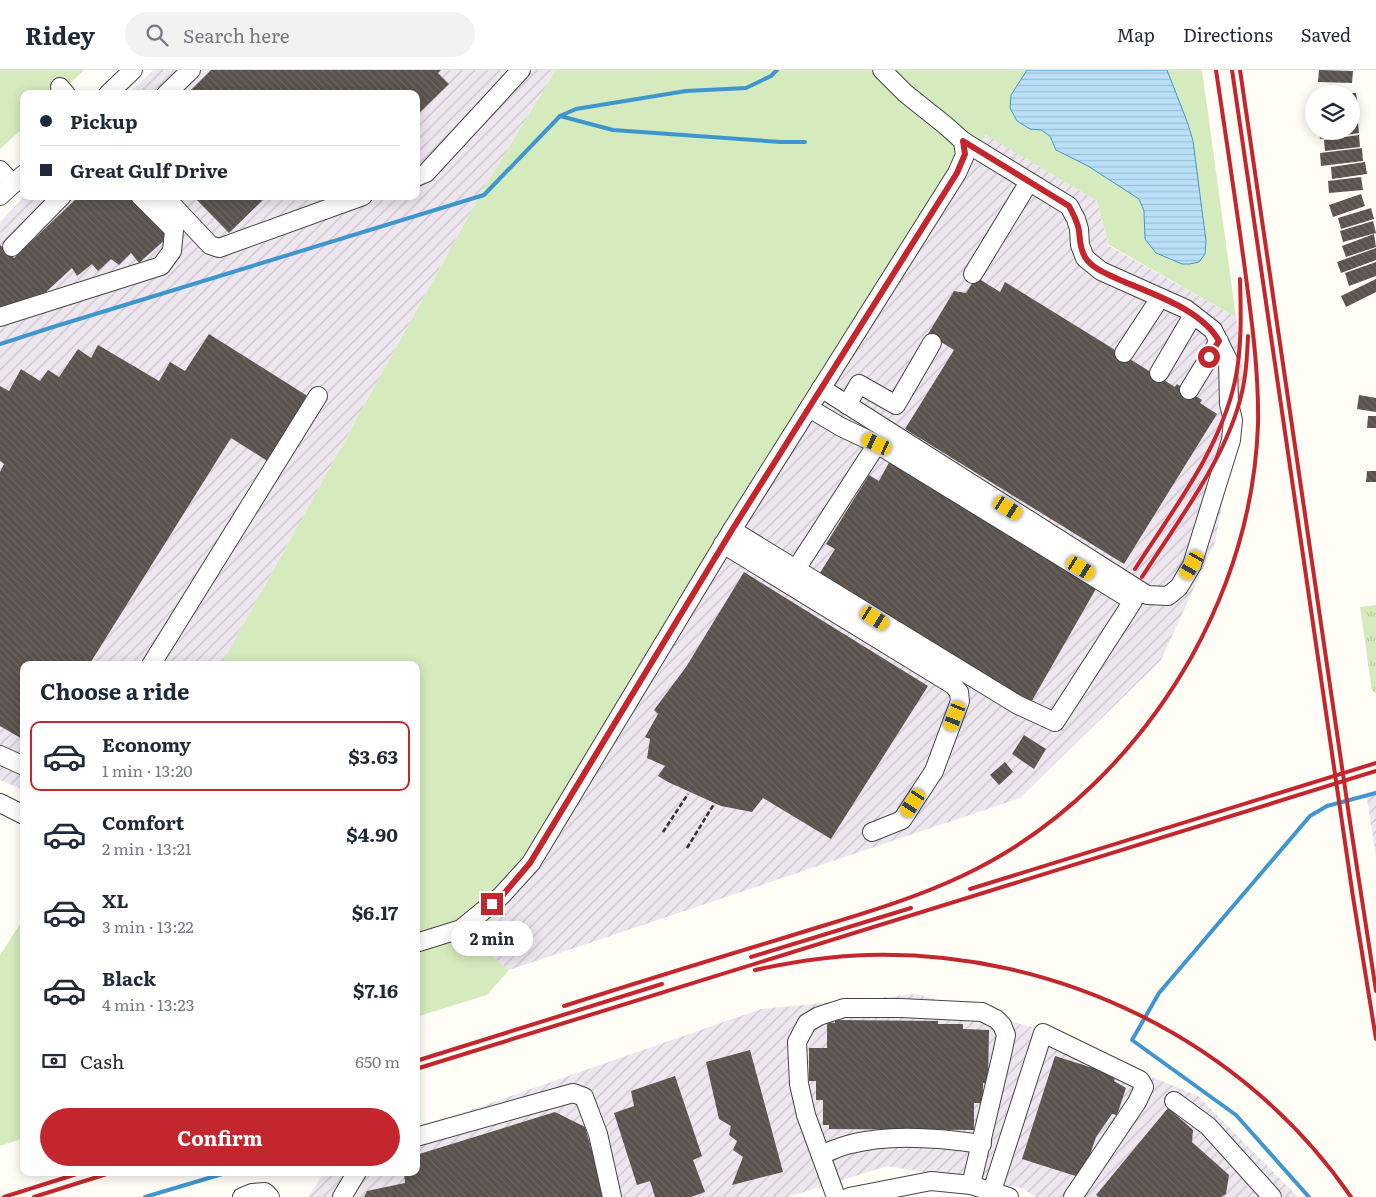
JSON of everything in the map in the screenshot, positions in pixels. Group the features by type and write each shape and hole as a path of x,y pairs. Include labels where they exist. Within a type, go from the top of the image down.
{"street":[{"path":"112,90 133,70"},
{"path":"170,90 191,70"},
{"path":"420,175 426,173 522,70"},
{"path":"821,388 1147,595 1168,596 1179,587 1192,565 1231,440 1233,420 1229,404 1228,360 1213,330 1186,309 1101,271 1085,258 1080,245 1076,219 1069,206 963,141 905,94 882,70"},
{"path":"420,942 460,930 502,896 530,863 728,537 957,173 965,154 963,141"},
{"path":"0,170 18,179 0,196"},
{"path":"973,274 1029,182"},
{"path":"12,246 58,200"},
{"path":"0,317 161,266 172,251 174,230 144,200"},
{"path":"168,200 210,245 219,248 352,200"},
{"path":"1124,353 1160,298"},
{"path":"1159,373 1192,315"},
{"path":"1189,390 1219,341"},
{"path":"847,405 859,384 896,405 932,343"},
{"path":"153,661 318,396"},
{"path":"728,537 796,569 1018,705 1055,722 1133,601 877,444 841,427 809,408"},
{"path":"796,569 877,444"},
{"path":"728,537 953,685 959,692 960,700 955,716 934,771 902,820 872,832"},
{"path":"0,754 20,764"},
{"path":"0,804 20,814"},
{"path":"836,1197 822,1154 806,1115 799,1084 797,1042 807,1023 819,1016 844,1008 901,1008 982,1012 996,1019 1002,1025 1006,1035 971,1185"},
{"path":"992,1191 1043,1034 1140,1080 1144,1087 1137,1102 1073,1197"},
{"path":"420,1136 574,1093 584,1097 598,1134 612,1197"},
{"path":"1174,1101 1208,1126 1265,1195"},
{"path":"822,1154 852,1143 908,1138 944,1139 982,1144"},
{"path":"342,1197 355,1176"},
{"path":"849,1197 876,1194 931,1181 971,1185 1009,1197"},
{"path":"242,1197 252,1193 265,1192 270,1197"}],"path":[{"path":"663,832 688,794"},
{"path":"687,848 714,804"}],"shaded area":[{"path":"153,70 556,70 485,186 223,661 20,661 20,788 0,780 0,222 21,200 420,200 420,90 132,90"},
{"path":"987,135 1097,201 1109,246 1236,317 1245,387 1215,542 1161,660 1020,798 509,970 474,942 532,871"},
{"path":"1376,790 1376,856 1366,793"},
{"path":"916,994 1031,1027 1198,1096 1298,1197 1036,1197 1022,1188 887,1166 788,1197 308,1197 322,1176 420,1176 420,1128 761,1009"}],"green space":[{"path":"0,70 84,70 63,90 20,90 20,131 0,149"},
{"path":"556,70 1202,70 1236,317 1109,245 1097,201 986,135 532,871 474,942 509,970 487,995 420,1016 420,661 223,661 485,186"},
{"path":"1376,605 1376,693 1372,691 1360,607"},
{"path":"20,924 20,1139 0,1146 0,955"}],"water":[{"path":"1027,70 1167,70 1193,141 1206,241 1205,254 1199,262 1182,264 1156,253 1145,239 1144,211 1139,199 1088,166 1056,150 1050,136 1041,130 1030,129 1017,121 1010,108 1011,95"}],"building":[{"path":"211,70 441,70 438,73 449,84 420,112 420,90 191,90"},
{"path":"1319,70 1353,71 1352,83 1318,82"},
{"path":"1324,140 1359,140 1360,147 1325,151"},
{"path":"1362,148 1363,161 1321,166 1320,153"},
{"path":"1365,162 1367,174 1332,179 1331,167"},
{"path":"1361,177 1363,190 1329,193 1328,181"},
{"path":"1361,194 1365,206 1333,217 1329,205"},
{"path":"75,200 133,200 168,237 139,263 131,253 119,265 111,259 98,271 92,264 77,276 72,268 46,292 0,308 0,245 14,258"},
{"path":"197,200 263,200 229,233"},
{"path":"1371,208 1374,219 1341,229 1338,218"},
{"path":"1373,221 1376,233 1343,242 1340,231"},
{"path":"1374,234 1376,247 1346,257 1342,246"},
{"path":"1376,248 1376,260 1341,273 1337,262"},
{"path":"1376,262 1376,276 1349,286 1345,273"},
{"path":"976,277 1000,292 1005,282 1175,387 1177,384 1202,400 1200,403 1217,414 1124,564 905,429 954,350 928,334 954,291 966,293"},
{"path":"1376,279 1376,292 1346,307 1341,296"},
{"path":"209,334 309,397 269,462 231,438 92,661 20,661 20,738 0,726 0,472 4,464 0,461 0,386 9,391 21,369 40,381 48,370 59,377 78,349 91,358 98,345 159,381 170,362 185,371"},
{"path":"1359,395 1376,398 1376,412 1357,409"},
{"path":"1368,416 1376,416 1376,428 1367,428"},
{"path":"891,459 1097,587 1029,706 818,576 835,549 826,544 869,475 879,481"},
{"path":"1367,471 1376,471 1376,482 1366,482"},
{"path":"744,572 928,686 831,839 763,798 752,812 721,806 658,776 665,766 647,758 650,739 645,737 658,714 654,710 686,667"},
{"path":"1024,735 1046,749 1034,769 1012,754"},
{"path":"1005,762 1013,772 999,785 990,775"},
{"path":"835,1020 938,1021 938,1024 963,1024 963,1029 989,1030 988,1083 983,1083 983,1103 974,1103 974,1130 829,1129 829,1125 823,1125 823,1100 816,1100 816,1081 809,1081 809,1048 827,1048 827,1022 835,1023"},
{"path":"750,1050 783,1172 732,1185 743,1157 733,1150 737,1141 729,1135 731,1126 719,1119 706,1062"},
{"path":"1055,1056 1115,1075 1114,1081 1126,1088 1117,1115 1112,1114 1096,1137 1082,1178 1022,1159"},
{"path":"675,1076 702,1156 693,1160 705,1192 691,1197 655,1197 650,1181 637,1185 614,1113 634,1106 631,1091"},
{"path":"1168,1108 1193,1130 1192,1142 1229,1175 1226,1194 1221,1197 1099,1197 1096,1195"},
{"path":"555,1112 585,1127 605,1197 364,1197 367,1191 405,1183 404,1176 420,1176 420,1154"}],"waterway":[{"path":"0,344 484,195 560,116 576,109 686,91 746,88 771,76 777,70"},
{"path":"560,116 613,130 805,142"},
{"path":"1309,1197 1236,1115 1132,1040 1159,993 1310,816 1327,806 1376,793"},
{"path":"145,1197 216,1176"}],"railway":[{"path":"564,1006 877,909 920,894 962,876 998,857 1064,811 1122,755 1171,691 1206,629 1229,573 1246,515 1256,455 1258,406 1255,348 1216,70"},
{"path":"1232,70 1353,897 1376,1039"},
{"path":"1240,70 1376,991"},
{"path":"1135,569 1207,456 1228,407 1239,356 1241,318 1240,279"},
{"path":"1142,577 1198,492 1223,446 1233,423 1242,392 1248,336"},
{"path":"970,889 1376,763"},
{"path":"420,1068 1376,771"},
{"path":"751,957 911,908"},
{"path":"755,970 811,960 868,955 939,958 1008,969 1075,988 1140,1015 1201,1050 1257,1092 1307,1141 1351,1197"},
{"path":"420,1060 662,984"},
{"path":"4,1197 70,1176"},
{"path":"34,1197 100,1176"}],"route":[{"path":"492,904 502,896 530,863 732,530 957,173 965,154 963,141 1069,206 1076,219 1080,245 1085,258 1101,271 1186,309 1213,330 1219,341 1209,357"}]}
